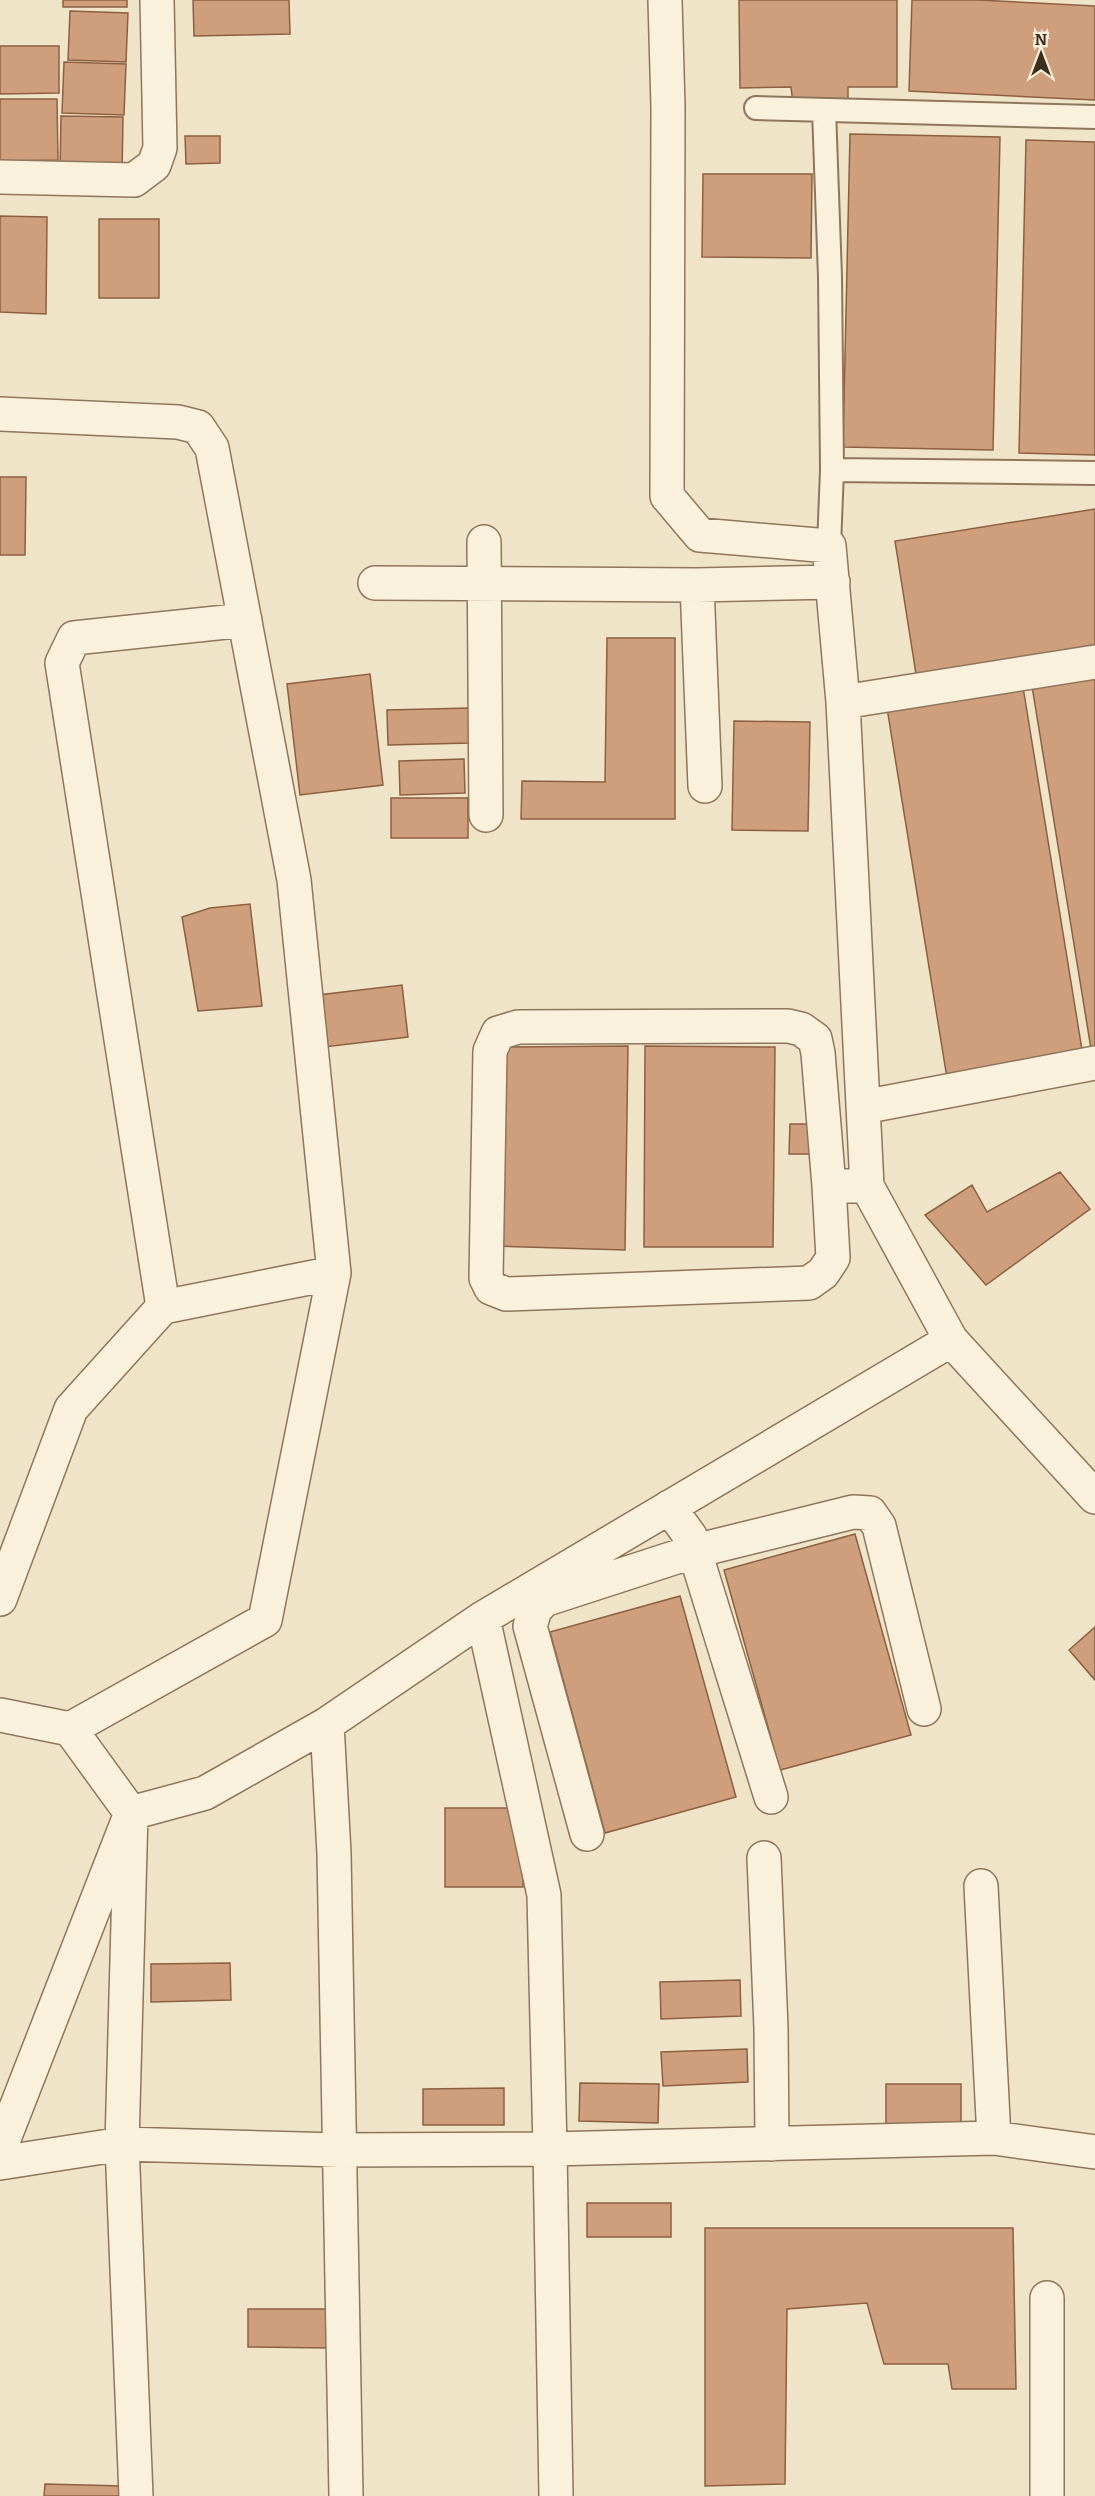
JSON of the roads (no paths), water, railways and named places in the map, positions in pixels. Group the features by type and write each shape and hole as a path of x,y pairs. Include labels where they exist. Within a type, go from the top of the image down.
{"street":[{"path":"0,177 134,180 154,165 160,148 157,0"},
{"path":"665,0 668,106 667,496 700,535 829,546 843,702 867,1186 951,1340 1095,1497"},
{"path":"0,414 178,422 198,427 212,448 294,880 334,1273 265,1620 70,1729 0,1715"},
{"path":"484,542 486,815"},
{"path":"375,583 697,585 833,582"},
{"path":"697,585 705,786"},
{"path":"163,1307 62,663 74,638 245,620"},
{"path":"843,702 1095,662"},
{"path":"788,1026 801,1029 815,1039 818,1053 829,1186 833,1258 823,1273 809,1283 506,1294 491,1288 486,1278 490,1052 498,1033 518,1027 788,1026"},
{"path":"863,1107 1095,1063"},
{"path":"829,1186 867,1186"},
{"path":"0,1599 71,1409 163,1307 334,1273"},
{"path":"131,1813 205,1793 327,1724 483,1618 951,1340"},
{"path":"669,1507 690,1536 771,1797"},
{"path":"587,1834 530,1626 535,1610 544,1600 695,1551 854,1512 870,1513 879,1526 924,1709"},
{"path":"483,1618 544,1895 556,2496"},
{"path":"327,1724 334,1853 346,2496"},
{"path":"70,1729 131,1813 122,2144 136,2496"},
{"path":"0,2149 131,1813"},
{"path":"764,1858 771,2028 772,2144"},
{"path":"981,1886 994,2138"},
{"path":"0,2163 122,2144 339,2150 549,2149 994,2138 1095,2152"},
{"path":"1047,2298 1047,2496"}],"lane":[{"path":"756,108 1095,117"},
{"path":"824,110 830,254 832,470 829,546"},
{"path":"832,470 1095,474"}]}
